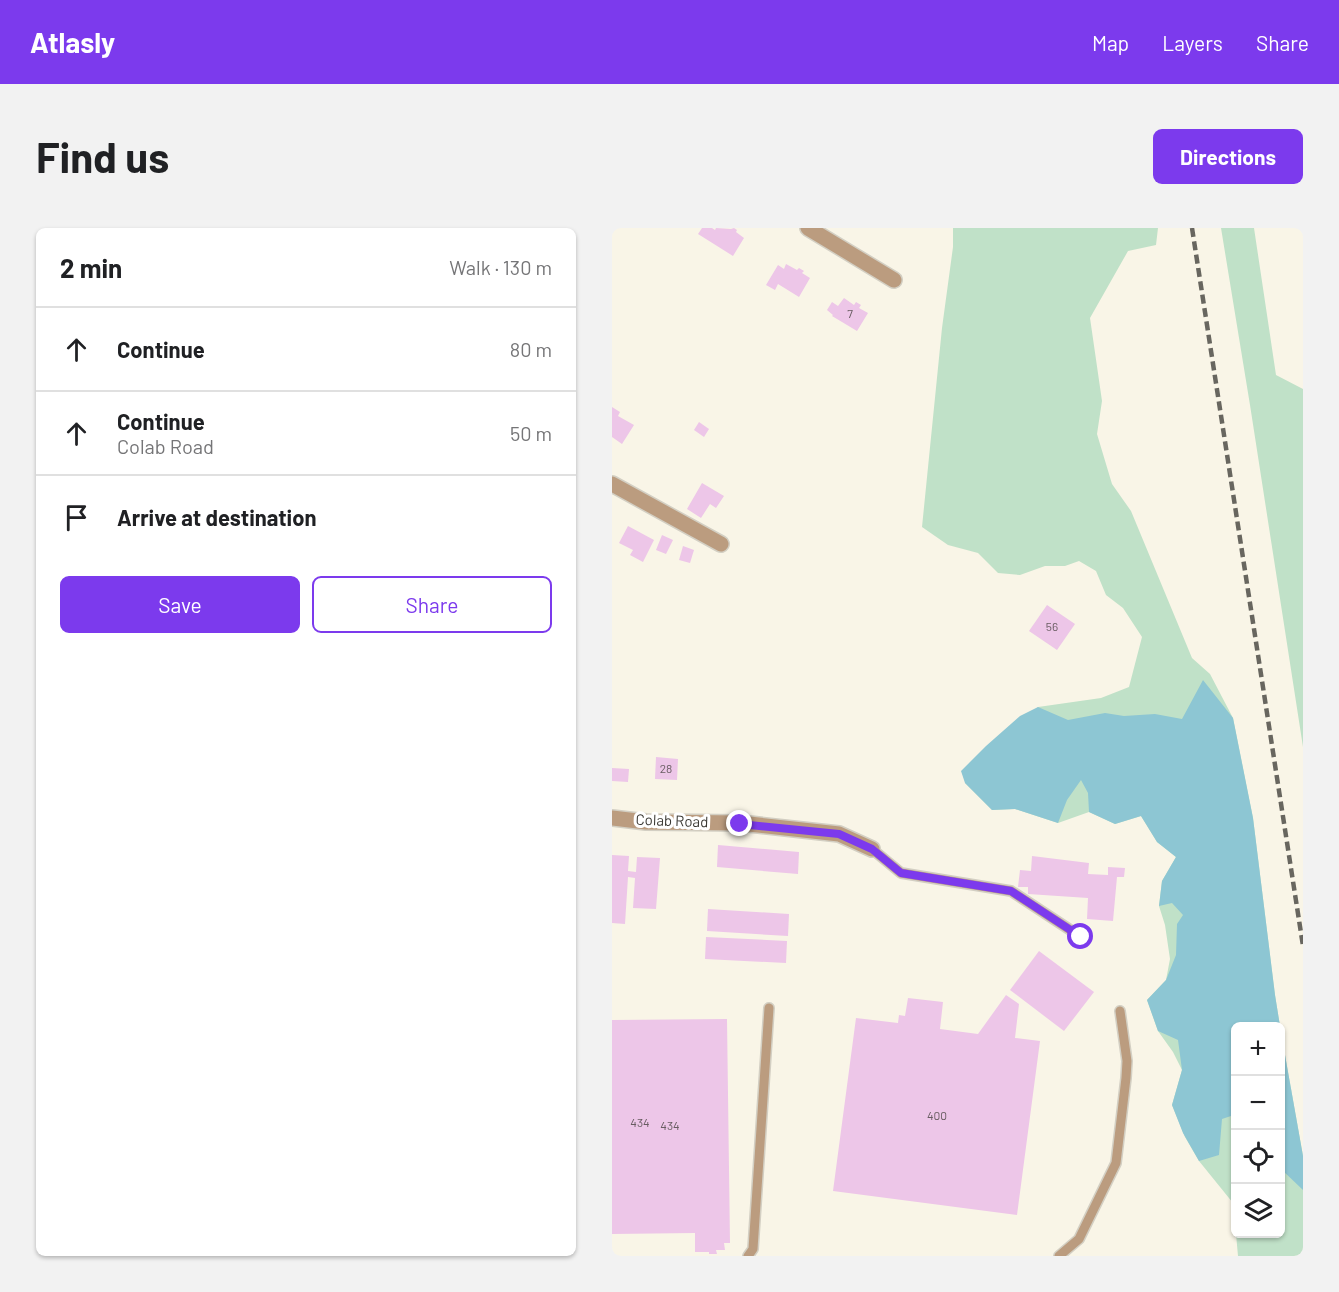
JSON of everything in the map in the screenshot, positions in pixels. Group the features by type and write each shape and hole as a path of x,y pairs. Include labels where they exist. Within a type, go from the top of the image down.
{"street":[{"path":"808,228 894,280"},
{"path":"612,483 720,544"},
{"name":"Colab Road","path":"612,818 646,822 740,824 839,834 872,849"}],"lane":[{"path":"872,849 901,873 1011,891 1081,937"},
{"path":"748,1256 753,1250 769,1008"},
{"path":"1059,1256 1079,1239 1116,1163 1127,1069 1120,1011"}],"green space":[{"path":"953,228 1158,228 1156,245 1128,251 1090,318 1102,401 1097,434 1112,484 1131,511 1192,658 1210,674 1233,718 1253,818 1279,1022 1231,1022 1231,1201 1199,1161 1185,1137 1172,1105 1182,1070 1158,1031 1147,1000 1166,980 1170,959 1165,925 1159,906 1162,881 1176,857 1157,842 1141,816 1115,824 1089,812 1058,823 1015,809 992,810 965,783 1038,707 1101,698 1129,687 1142,637 1123,608 1106,595 1096,571 1079,561 1065,566 1045,566 1020,575 998,573 978,553 948,545 922,527 942,328 953,247"},
{"path":"1221,228 1254,228 1276,375 1303,389 1303,747 1250,405"},
{"path":"1285,1055 1303,1156 1303,1256 1238,1256 1236,1238 1285,1238"}],"water":[{"path":"1203,680 1233,718 1253,818 1279,1022 1231,1022 1231,1116 1222,1119 1219,1155 1199,1161 1183,1133 1172,1105 1182,1070 1178,1040 1158,1031 1147,1000 1166,980 1176,955 1177,924 1183,915 1172,903 1159,906 1162,881 1176,857 1157,842 1141,816 1115,824 1089,812 1088,793 1081,780 1067,800 1058,823 1015,809 992,810 965,783 961,771 1020,716 1038,707 1068,720 1105,713 1124,716 1155,714 1182,719"},
{"path":"1285,1055 1303,1156 1303,1190 1285,1173"}],"building":[{"path":"702,228 715,230 716,228 734,228 744,238 733,256 698,234"},
{"path":"786,264 797,270 799,268 810,278 799,297 778,284 775,290 766,285 778,265 784,269"},
{"path":"844,298 854,305 856,302 861,305 859,308 868,313 857,331 832,316 827,310 832,302 838,306"},
{"path":"612,407 620,412 618,416 634,425 622,444 612,437"},
{"path":"699,422 709,429 704,437 694,430"},
{"path":"702,483 724,496 716,508 710,504 701,518 687,509"},
{"path":"628,526 654,540 643,562 630,555 633,550 619,543"},
{"path":"662,535 673,540 666,554 656,550"},
{"path":"683,546 694,550 690,563 679,560"},
{"path":"1047,605 1075,624 1057,650 1029,631"},
{"path":"656,757 678,759 677,780 655,779"},
{"path":"612,768 629,769 628,782 612,781"},
{"path":"718,845 799,852 798,874 717,867"},
{"path":"612,855 629,856 628,871 636,872 637,857 660,858 656,909 633,908 635,878 628,877 625,924 612,923"},
{"path":"1032,856 1089,863 1088,874 1108,875 1108,867 1125,868 1124,877 1117,877 1113,921 1087,919 1088,898 1028,894 1028,887 1018,887 1020,870 1031,871"},
{"path":"708,909 789,914 788,936 707,931"},
{"path":"706,937 787,941 786,963 705,959"},
{"path":"1039,951 1094,992 1064,1031 1010,990"},
{"path":"1006,995 1019,1004 1015,1038 1040,1041 1017,1215 833,1191 856,1018 898,1023 899,1015 905,1016 908,998 943,1002 940,1029 978,1034"},
{"path":"727,1019 730,1243 724,1243 725,1250 716,1250 717,1254 709,1254 709,1252 695,1252 695,1233 612,1234 612,1020"}],"railway":[{"path":"1192,228 1303,946"}],"route":[{"path":"740,824 839,834 872,849 901,873 1011,891 1081,937"}]}
